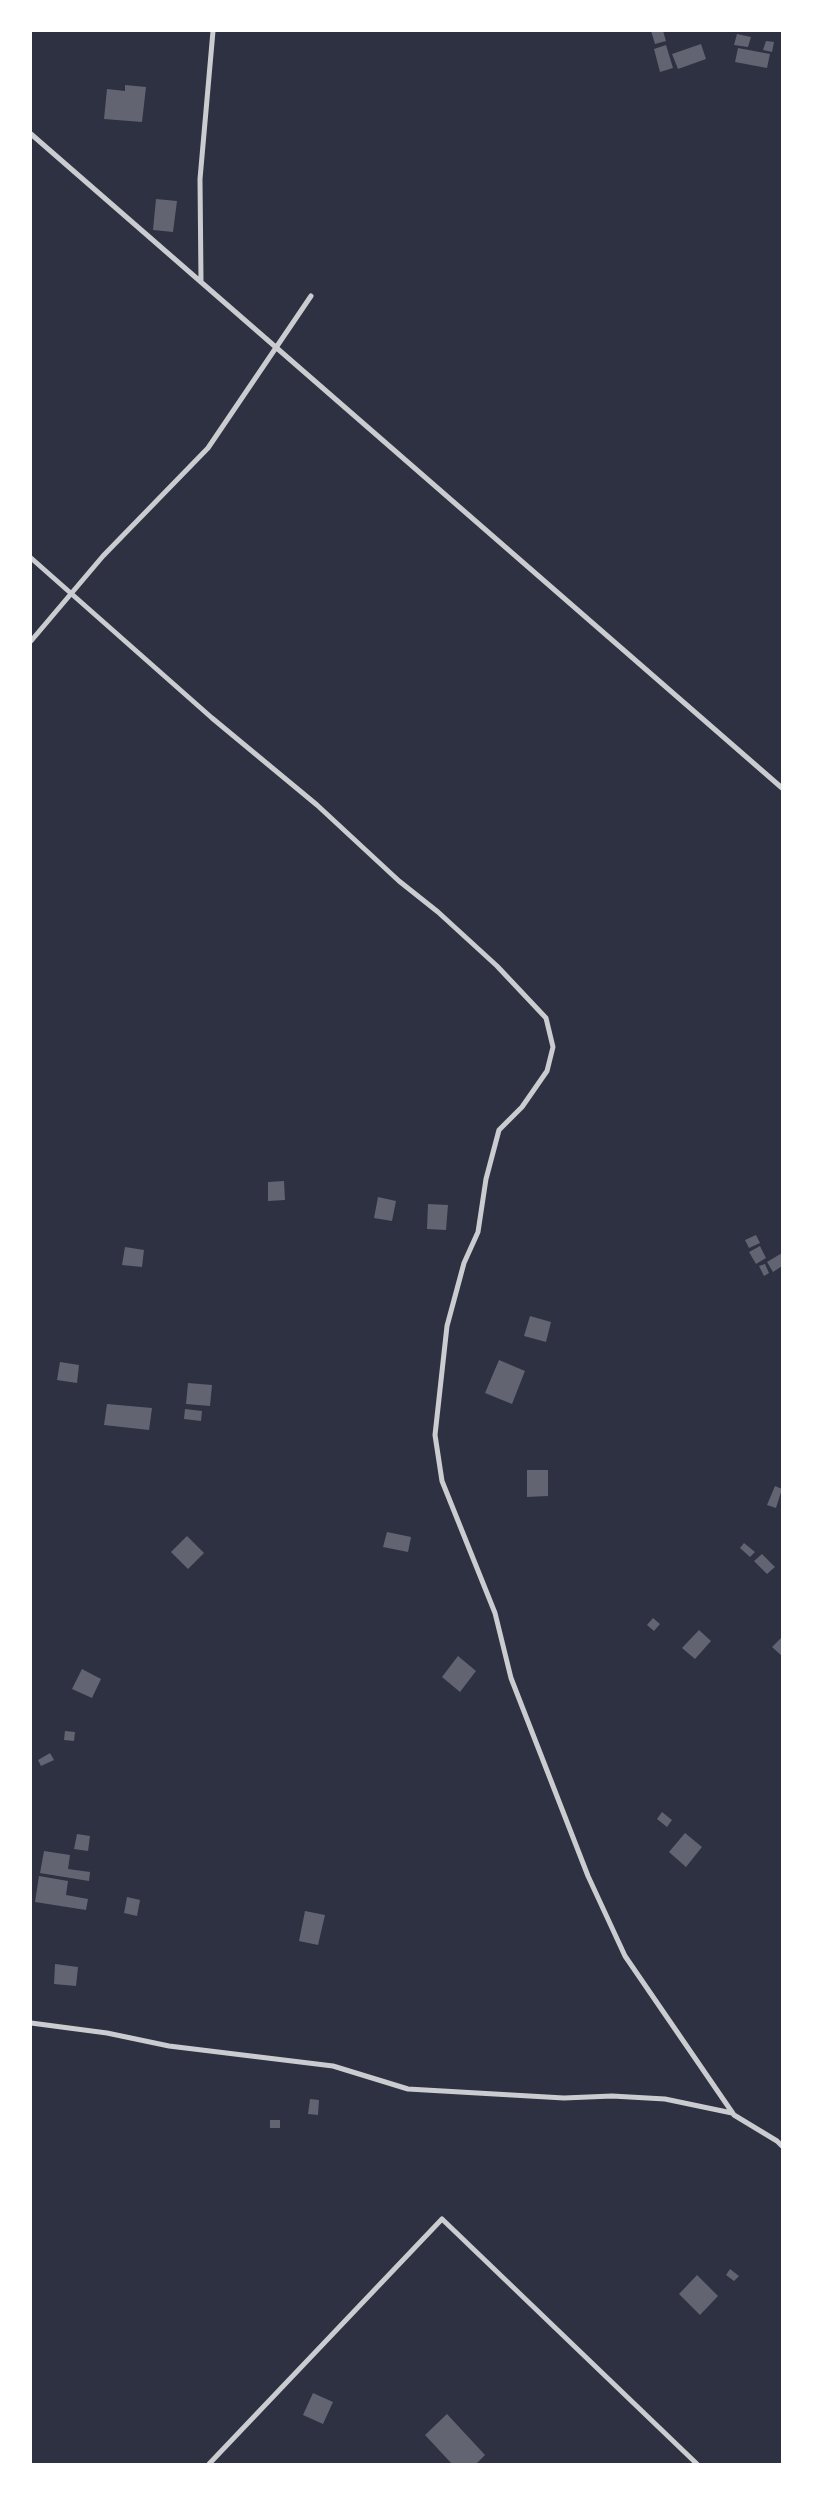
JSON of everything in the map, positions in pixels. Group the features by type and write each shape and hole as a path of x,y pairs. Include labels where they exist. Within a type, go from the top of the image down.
{"street":[{"path":"201,281 200,179 214,31"},
{"path":"31,134 782,788"},
{"path":"31,641 103,556 208,448 312,296"},
{"path":"31,558 212,718 323,811 399,881 438,912 497,966 546,1018 553,1047 546,1071 522,1107 499,1130 486,1179 478,1232 464,1263 447,1326 435,1435 442,1481 495,1613 511,1678 588,1876 625,1956 732,2113"},
{"path":"31,2023 107,2033 169,2046 333,2066 408,2089 564,2098 612,2096 665,2099 732,2113 782,2146"},
{"path":"209,2464 442,2219 697,2464"}],"building":[{"path":"651,31 663,31 666,41 655,44"},
{"path":"737,34 751,37 748,47 734,45"},
{"path":"766,41 774,42 772,52 763,50"},
{"path":"701,44 706,59 678,69 672,54"},
{"path":"666,45 673,68 660,72 654,49"},
{"path":"738,48 770,54 767,68 735,62"},
{"path":"125,85 146,87 142,122 104,119 107,89 125,91"},
{"path":"156,199 177,201 173,232 153,230"},
{"path":"284,1181 285,1200 268,1201 268,1182"},
{"path":"378,1197 396,1201 392,1221 374,1218"},
{"path":"428,1204 448,1205 446,1230 427,1229"},
{"path":"756,1235 760,1243 749,1248 745,1240"},
{"path":"760,1246 766,1258 756,1264 749,1252"},
{"path":"125,1247 144,1250 142,1267 122,1265"},
{"path":"782,1253 782,1266 773,1272 767,1262"},
{"path":"765,1264 769,1273 764,1276 759,1266"},
{"path":"530,1316 551,1322 546,1342 524,1336"},
{"path":"499,1360 525,1371 512,1404 485,1393"},
{"path":"60,1362 79,1365 77,1383 57,1380"},
{"path":"188,1383 212,1385 210,1406 186,1404"},
{"path":"107,1404 152,1408 149,1430 104,1425"},
{"path":"185,1409 202,1411 201,1421 184,1419"},
{"path":"527,1470 548,1470 548,1496 527,1497"},
{"path":"775,1486 782,1489 776,1508 767,1505"},
{"path":"387,1532 411,1537 408,1552 383,1547"},
{"path":"187,1536 204,1553 188,1569 171,1552"},
{"path":"744,1543 755,1552 750,1557 740,1548"},
{"path":"762,1554 775,1567 767,1574 754,1561"},
{"path":"653,1618 660,1624 654,1631 647,1625"},
{"path":"699,1630 711,1641 695,1659 682,1648"},
{"path":"782,1637 782,1656 772,1647"},
{"path":"458,1656 476,1671 460,1692 442,1677"},
{"path":"82,1669 101,1679 92,1698 72,1689"},
{"path":"65,1731 75,1732 74,1741 64,1740"},
{"path":"50,1753 54,1760 41,1766 38,1760"},
{"path":"662,1812 672,1820 667,1827 657,1819"},
{"path":"685,1833 702,1847 686,1867 669,1852"},
{"path":"77,1834 90,1836 88,1851 74,1849"},
{"path":"44,1851 70,1855 68,1869 90,1872 89,1881 40,1873"},
{"path":"39,1876 68,1881 66,1895 88,1899 86,1910 35,1902"},
{"path":"127,1897 140,1900 137,1916 124,1913"},
{"path":"305,1911 325,1915 318,1945 299,1941"},
{"path":"55,1964 78,1967 76,1986 54,1984"},
{"path":"310,2099 319,2100 318,2115 308,2114"},
{"path":"270,2120 280,2120 280,2128 270,2128"},
{"path":"730,2269 739,2276 734,2281 726,2275"},
{"path":"697,2275 718,2296 700,2315 679,2294"},
{"path":"313,2393 333,2402 323,2424 303,2415"},
{"path":"447,2414 485,2455 476,2464 452,2464 425,2435"}]}
